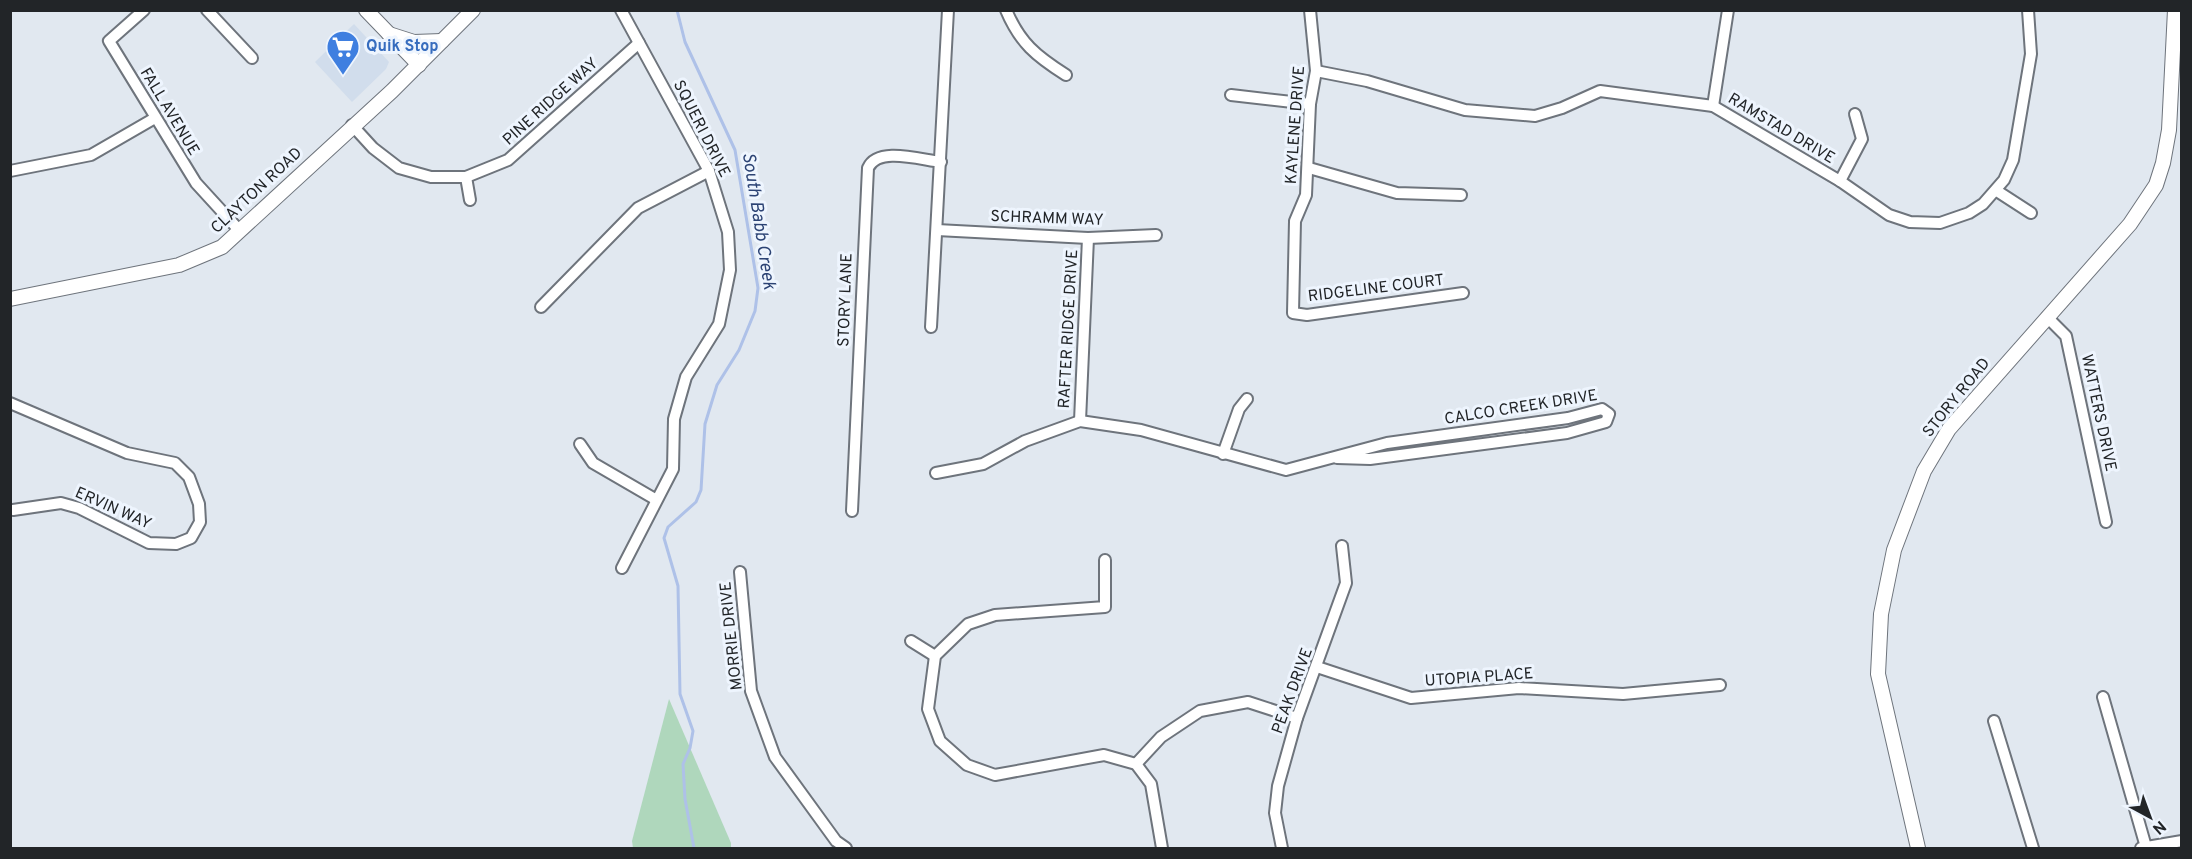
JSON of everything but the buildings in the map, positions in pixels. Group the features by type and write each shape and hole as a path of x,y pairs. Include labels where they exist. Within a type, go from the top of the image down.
{"street":[{"name":"FALL AVENUE","path":"144,10 109,42 196,183 239,230"},
{"path":"207,10 252,58"},
{"path":"366,10 419,65"},
{"name":"CLAYTON ROAD","path":"10,298 179,265 222,247 419,65 473,10"},
{"name":"SQUERI DRIVE","path":"621,10 709,171 728,232 730,270 719,324 686,377 674,419 673,469 655,499 622,568"},
{"path":"931,327 948,10"},
{"path":"1006,10 1014,29 1032,52 1066,75"},
{"name":"KAYLENE DRIVE","path":"1293,312 1295,221 1306,195 1309,168 1310,104 1316,71 1310,10"},
{"path":"1713,106 1728,10"},
{"name":"RAMSTAD DRIVE","path":"1316,71 1367,81 1465,110 1535,116 1600,91 1713,106 1840,181 1889,215 1925,224 1940,223 1969,213 1997,190 2008,170 2015,148 2031,54 2028,10"},
{"name":"STORY ROAD","path":"1918,849 1878,674 1878,635 1888,573 1905,520 1932,455 1949,429 2134,219 2156,185 2169,130 2175,10"},
{"path":"387,34 414,42 442,41"},
{"name":"PINE RIDGE WAY","path":"352,125 374,148 399,168 431,177 466,177 508,160 639,43"},
{"path":"1231,95 1310,104"},
{"path":"1840,181 1862,139 1854,114"},
{"path":"10,171 91,155 154,118"},
{"name":"STORY LANE","path":"852,511 868,168 876,159 888,156 940,162"},
{"path":"1309,168 1396,193 1461,195"},
{"path":"541,307 638,208 709,171"},
{"path":"466,177 470,200"},
{"path":"1997,190 2031,213"},
{"name":"SCHRAMM WAY","path":"937,230 1088,238 1156,235"},
{"name":"RAFTER RIDGE DRIVE","path":"1080,421 1088,238"},
{"name":"RIDGELINE COURT","path":"1293,312 1308,315 1463,293"},
{"name":"WATTERS DRIVE","path":"2047,317 2066,336 2106,522"},
{"path":"1223,454 1239,409 1247,399"},
{"name":"ERVIN WAY","path":"10,403 127,453 175,464 189,477 199,504 200,522 191,538 176,544 149,543 79,508 61,503 13,510"},
{"name":"CALCO CREEK DRIVE","path":"936,473 983,464 1025,441 1080,421 1141,430 1286,470 1387,443 1568,418 1602,409 1609,414 1606,422 1567,433 1370,459 1337,458"},
{"path":"580,444 593,463 655,499"},
{"name":"PEAK DRIVE","path":"1282,849 1275,813 1278,786 1297,718 1346,583 1342,546"},
{"path":"1104,560 1105,607 994,615 968,624 935,656 928,710 940,741 967,765 994,775 1104,754 1136,764 1151,784 1162,849"},
{"name":"MORRIE DRIVE","path":"740,572 751,691 775,757 836,841 846,849"},
{"path":"911,641 935,656"},
{"name":"UTOPIA PLACE","path":"1317,667 1411,698 1519,688 1623,694 1720,685"},
{"path":"2103,697 2142,848 2181,841"},
{"path":"1136,764 1161,737 1200,711 1248,702 1297,718"},
{"path":"1994,721 2033,849"}],"shaded area":[{"path":"354,24 389,62 386,69 352,102 315,62"}],"green space":[{"path":"669,699 731,843 731,848 633,848 632,841"}],"waterway":[{"name":"South Babb Creek","path":"677,10 685,42 735,150 758,288 755,311 739,350 717,385 705,424 701,490 696,502 668,527 664,538 678,586 680,694 693,731 690,748 683,764 685,799 694,848"}],"place":[{"name":"Quik Stop","path":"343,76"}]}
